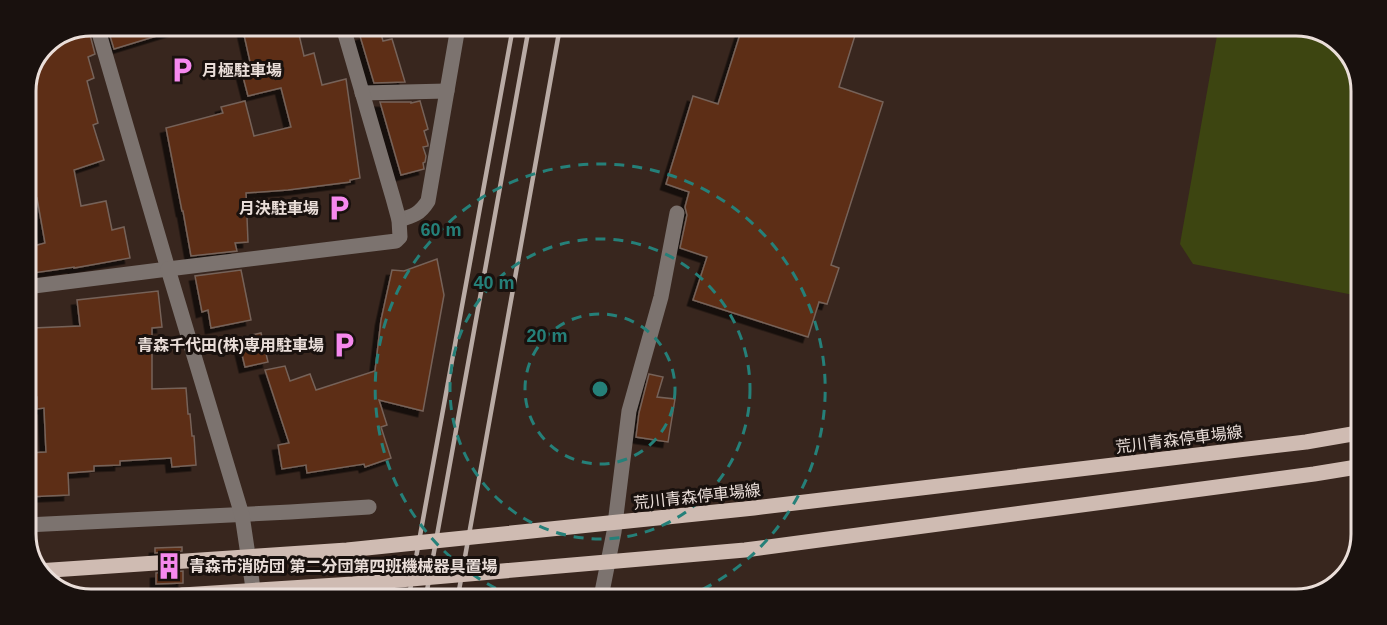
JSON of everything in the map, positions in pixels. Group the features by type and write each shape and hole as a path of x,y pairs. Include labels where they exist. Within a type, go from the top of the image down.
{"main road":[{"name":"荒川青森停車場線","path":"50,570 347,550 742,509 1294,443 1351,434"},
{"path":"275,589 745,550 1351,468"}],"street":[{"path":"100,36 242,515 253,589"},
{"path":"36,286 396,241 400,237 399,220 346,36"},
{"path":"399,220 422,211 428,201 456,36"},
{"path":"362,93 447,91"},
{"path":"603,589 614,532 629,411 661,297 677,213"},
{"path":"36,525 369,507"}],"green space":[{"path":"1217,36 1296,36 1317,40 1329,47 1342,61 1351,88 1351,294 1193,264 1180,244"}],"building":[{"path":"90,36 95,54 88,57 94,78 87,81 98,123 93,125 104,160 74,170 81,206 106,201 112,230 124,227 130,258 36,273 36,245 45,243 37,198 36,88 40,70 52,52 61,45 70,40"},
{"path":"110,36 157,36 114,49"},
{"path":"244,36 299,36 304,56 314,53 322,85 346,79 360,178 350,180 350,182 246,193 248,242 235,243 237,251 191,256 166,128 223,113 221,107 245,101 254,136 291,127 281,88 248,96 241,69 251,66"},
{"path":"360,36 382,36 383,41 392,39 405,82 374,83"},
{"path":"739,36 855,36 839,87 883,102 831,265 839,268 827,304 819,302 808,337 693,300 707,257 680,248 689,192 666,184 693,96 718,104"},
{"path":"420,101 428,129 424,131 428,146 423,147 426,156 423,163 424,169 401,175 380,102"},
{"path":"437,259 444,295 423,411 379,400 387,425 381,427 391,458 365,467 364,464 307,473 306,465 282,469 278,445 289,443 265,370 285,366 290,381 310,374 316,390 375,371 381,320 392,270 404,271"},
{"path":"241,270 251,320 211,328 208,310 202,312 195,276"},
{"path":"158,291 162,327 152,328 152,389 186,388 196,465 172,467 171,458 120,461 120,465 94,466 94,471 68,473 69,495 36,497 36,452 46,452 44,408 37,409 36,397 36,328 80,326 77,300"},
{"path":"261,333 268,362 245,367 238,338"},
{"path":"649,374 663,377 657,397 675,399 668,442 636,437 639,413"},
{"path":"182,547 182,551 155,553 155,548"},
{"path":"183,571 183,583 156,584 156,573"}],"railway":[{"path":"410,589 511,36"},
{"path":"427,589 527,36"},
{"path":"459,589 558,36"}],"place":[{"name":"月極駐車場","path":"182,70"},
{"name":"月決駐車場","path":"339,208"},
{"name":"青森千代田(株)専用駐車場","path":"344,345"},
{"name":"青森市消防団 第二分団第四班機械器具置場","path":"169,566"}]}
